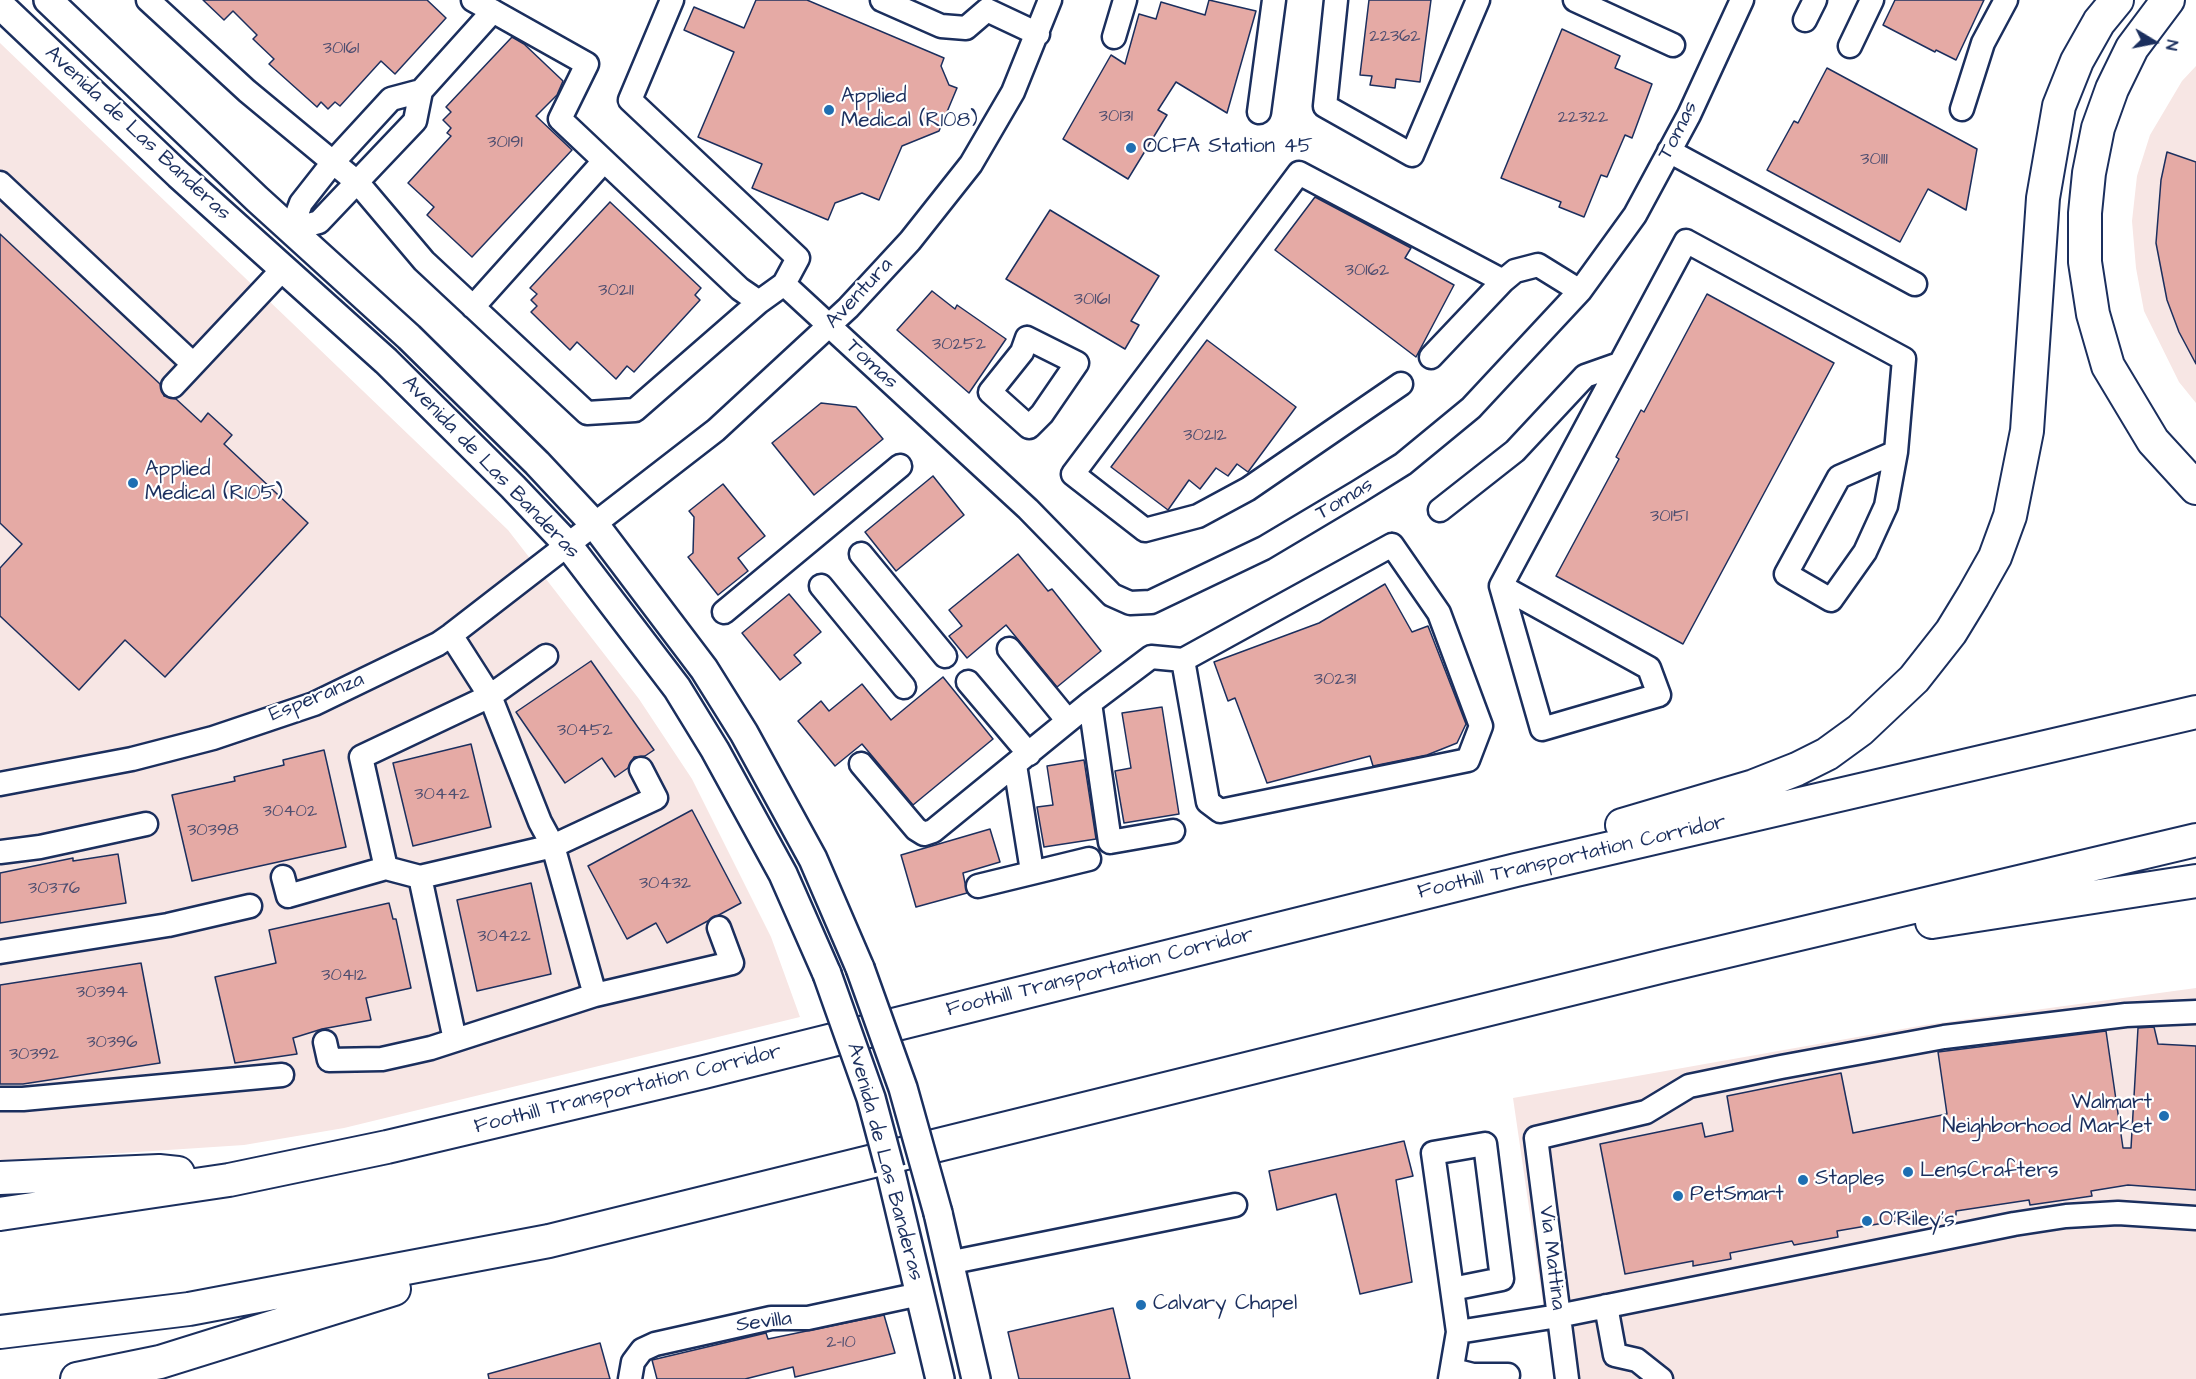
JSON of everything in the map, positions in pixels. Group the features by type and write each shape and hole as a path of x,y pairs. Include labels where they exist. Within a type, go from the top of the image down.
{"highway":[{"path":"1516,870 1561,843 1754,786 1797,769 1827,753 1888,705 1914,679 1951,632 1995,557 2018,482 2027,431 2043,198 2059,106 2083,51 2099,22 2117,0"},
{"path":"2168,0 2132,48 2112,89 2098,128 2089,173 2085,213 2085,262 2093,314 2108,366 2153,441 2196,488"},
{"name":"Foothill Transportation Corridor","path":"0,1214 230,1180 387,1148 1516,870 2196,712"},
{"path":"0,1332 189,1309 549,1241 1664,966 2196,840"},
{"path":"1664,966 1693,970 1876,931 2196,881"},
{"path":"0,1178 159,1171 230,1180"},
{"path":"77,1379 160,1362 549,1241"}],"main road":[{"name":"Avenida de Las Banderas","path":"48,0 467,393 595,525 704,669 744,733 813,860 860,968 903,1088 938,1213 976,1379"},
{"name":"Avenida de Las Banderas","path":"0,5 282,270 444,417 568,545 677,687 716,750 783,874 827,974 871,1098 940,1379"},
{"path":"917,1282 948,1263"}],"street":[{"path":"148,0 247,91 358,183 424,261 587,413 635,410 759,302 784,284 798,258 630,100 672,0"},
{"path":"473,0 588,64 560,119 740,289 759,302"},
{"path":"882,0 941,26 966,28 986,5 1038,34"},
{"name":"Aventura","path":"595,525 719,428 830,327 910,240 971,164 1013,93 1050,0"},
{"path":"1114,37 1125,0"},
{"path":"1259,112 1274,0"},
{"path":"1336,0 1325,106 1412,155 1478,0"},
{"path":"1575,0 1673,45"},
{"path":"1804,20 1815,0"},
{"path":"1850,46 1872,0"},
{"path":"1962,109 1983,43 2006,0"},
{"name":"Tomas","path":"784,284 1028,509 1112,595 1130,603 1151,602 1264,548 1403,464 1471,408 1580,291 1635,214 1670,151 1735,2"},
{"path":"291,230 319,222 358,183 415,121 422,91 493,11"},
{"path":"291,230 300,203 334,161 391,99 422,91"},
{"path":"1670,151 1915,284"},
{"path":"473,307 604,161"},
{"path":"1401,384 1248,489 1198,516 1145,530 1073,474 1299,173 1503,281"},
{"path":"0,183 192,363"},
{"path":"1501,586 1649,668 1659,695 1542,729 1501,586 1618,364 1686,241 1904,359 1896,452 1886,506 1869,543 1832,600 1786,574 1839,477 1896,452"},
{"path":"1431,357 1515,271 1538,265 1580,291"},
{"path":"173,386 192,363 282,270"},
{"path":"1440,510 1515,451 1585,376 1618,364"},
{"path":"724,612 900,466"},
{"name":"Esperanza","path":"0,784 132,759 213,738 314,704 438,644 595,525"},
{"path":"861,764 916,829 924,834 933,831 1090,703 1151,657 1183,660 1392,545 1439,613 1481,726 1468,760 1220,811 1208,802 1183,660"},
{"path":"861,554 945,656"},
{"path":"821,586 904,687"},
{"path":"451,634 490,696 540,822 553,846 595,995"},
{"path":"1009,649 1068,721"},
{"path":"386,868 361,757 490,696 546,656"},
{"path":"968,682 1022,759 1032,871"},
{"path":"1090,703 1110,842 1173,831"},
{"path":"283,877 288,896 386,868 420,877 553,846 656,798 641,769"},
{"path":"0,852 40,847 146,824"},
{"path":"978,886 1032,871 1089,859"},
{"path":"420,877 455,1040"},
{"path":"0,952 168,925 250,906"},
{"path":"325,1042 329,1060 382,1059 455,1040 595,995 732,963 719,928"},
{"name":"Via Mattina","path":"1567,1379 1536,1138 1646,1112 1689,1086 1781,1067 1944,1037 2126,1015 2196,1012"},
{"path":"0,1099 23,1100 282,1075"},
{"path":"1452,1289 1502,1279 1485,1144 1433,1153 1458,1332 1452,1374 1508,1375 1507,1379"},
{"path":"948,1263 1235,1205"},
{"path":"1458,1332 1558,1316 2055,1217 2118,1213 2196,1218"},
{"name":"Sevilla","path":"630,1379 633,1362 642,1350 655,1344 771,1318 808,1318 917,1282"},
{"path":"1606,1306 1615,1355 1636,1360 1661,1379"}],"shaded area":[{"path":"0,43 508,530 639,699 692,779 771,937 800,1017 344,1128 244,1145 0,1161"},
{"path":"2196,66 2196,403 2179,382 2144,311 2136,268 2132,221 2137,176 2150,135 2182,81"},
{"path":"2196,988 2196,1379 1554,1379 1513,1098 1925,1025"}],"building":[{"path":"203,0 427,0 446,18 395,74 381,61 340,106 335,102 328,109 321,102 317,107 269,64 274,59 253,39 257,35 233,11 224,20"},
{"name":"Applied Medical (R108)","path":"756,0 807,0 944,58 941,66 949,85 957,88 939,131 902,146 879,200 862,193 835,203 828,220 752,188 762,164 698,137 734,52 684,30 694,7 744,28"},
{"path":"1209,0 1256,11 1227,113 1176,82 1158,110 1167,115 1128,179 1063,139 1111,55 1125,64 1139,14 1156,19 1161,2 1205,15"},
{"path":"1369,0 1431,0 1420,82 1396,79 1395,88 1370,85 1372,76 1360,75"},
{"path":"1895,0 1984,0 1956,60 1936,50 1935,52 1883,25"},
{"path":"1562,29 1620,56 1615,68 1652,84 1632,138 1625,135 1607,177 1601,175 1584,217 1559,207 1561,202 1501,178"},
{"path":"512,37 524,44 563,81 557,95 536,116 572,150 472,257 427,215 434,207 408,183 451,136 447,133 451,128 443,120 451,112 446,107"},
{"path":"1827,68 1977,149 1966,210 1928,189 1900,242 1767,170 1794,121 1798,123"},
{"path":"2167,152 2196,162 2196,364 2179,332 2167,300 2156,243 2161,180"},
{"path":"1315,197 1411,248 1405,258 1454,285 1416,357 1275,250"},
{"path":"610,202 701,288 695,295 700,300 634,372 627,366 616,379 577,342 570,350 531,312 537,306 531,300 537,294 530,288"},
{"path":"1050,210 1159,276 1131,321 1139,325 1125,349 1006,279"},
{"name":"Applied Medical (R105)","path":"0,234 160,384 164,396 176,399 201,422 208,413 232,435 224,444 308,523 165,677 125,640 79,690 0,616 0,568 22,544 0,523"},
{"path":"932,291 955,309 957,305 1006,339 969,393 897,330"},
{"path":"1707,294 1834,363 1683,644 1556,576 1619,459 1616,457 1641,410 1644,412"},
{"path":"1207,340 1296,407 1248,472 1237,464 1228,476 1216,468 1200,489 1189,480 1168,510 1111,467"},
{"path":"821,403 856,407 883,439 814,495 772,443"},
{"path":"933,476 964,515 896,571 865,532"},
{"path":"723,484 765,536 738,558 748,571 718,595 688,557 693,553 694,517 689,511"},
{"path":"1018,554 1048,591 1052,589 1101,651 1057,687 1006,625 967,658 949,636 962,626 949,610"},
{"path":"1385,584 1412,632 1428,626 1466,724 1457,743 1427,755 1373,766 1370,756 1267,783 1235,698 1228,701 1214,662 1319,623"},
{"path":"789,594 821,632 794,655 801,663 780,680 742,633"},
{"path":"591,661 654,750 645,756 634,757 628,768 615,777 602,758 565,783 516,712"},
{"path":"943,677 993,739 913,805 862,744 835,766 798,721 821,701 829,711 862,684 891,720"},
{"path":"1162,707 1179,814 1124,823 1115,771 1131,768 1122,713"},
{"path":"471,744 491,827 413,846 393,763"},
{"path":"324,750 346,847 192,881 172,795 235,781 234,777 284,765 283,760"},
{"path":"1084,760 1096,839 1044,847 1037,807 1053,805 1047,766"},
{"path":"692,810 741,903 667,943 656,923 627,939 588,866"},
{"path":"990,829 1000,862 963,873 967,893 916,907 901,855"},
{"path":"118,854 126,903 0,923 0,873 73,858 73,861"},
{"path":"531,883 551,974 477,991 457,900"},
{"path":"389,903 393,919 396,919 411,988 366,998 371,1020 322,1029 293,1038 297,1054 235,1063 215,977 276,963 269,930"},
{"path":"141,963 160,1063 23,1084 0,1084 0,985"},
{"path":"2154,1027 2158,1044 2196,1046 2196,1190 2128,1185 2091,1191 2092,1196 2030,1205 2029,1200 1956,1211 1956,1215 1920,1222 1919,1217 1837,1231 1838,1237 1794,1245 1792,1241 1730,1253 1731,1259 1693,1266 1693,1261 1625,1274 1600,1144 1702,1123 1705,1137 1733,1131 1727,1096 1841,1073 1853,1133 1947,1114 1938,1052 2106,1031 2123,1148 2131,1148 2138,1028"},
{"path":"1404,1141 1413,1176 1396,1180 1412,1282 1360,1294 1336,1194 1277,1210 1269,1171"},
{"path":"1113,1308 1130,1379 1019,1379 1008,1332"},
{"path":"884,1315 895,1353 795,1377 793,1367 745,1379 657,1379 652,1360 766,1333 768,1339"},
{"path":"600,1343 610,1379 489,1379 488,1374"}],"place":[{"name":"Applied Medical (R108)","path":"829,110"},
{"name":"OCFA Station 45","path":"1131,148"},
{"name":"Applied Medical (R105)","path":"133,483"},
{"name":"Walmart Neighborhood Market","path":"2164,1116"},
{"name":"LensCrafters","path":"1908,1172"},
{"name":"Staples","path":"1803,1180"},
{"name":"PetSmart","path":"1678,1196"},
{"name":"O'Riley's","path":"1867,1221"},
{"name":"Calvary Chapel","path":"1141,1305"}]}
